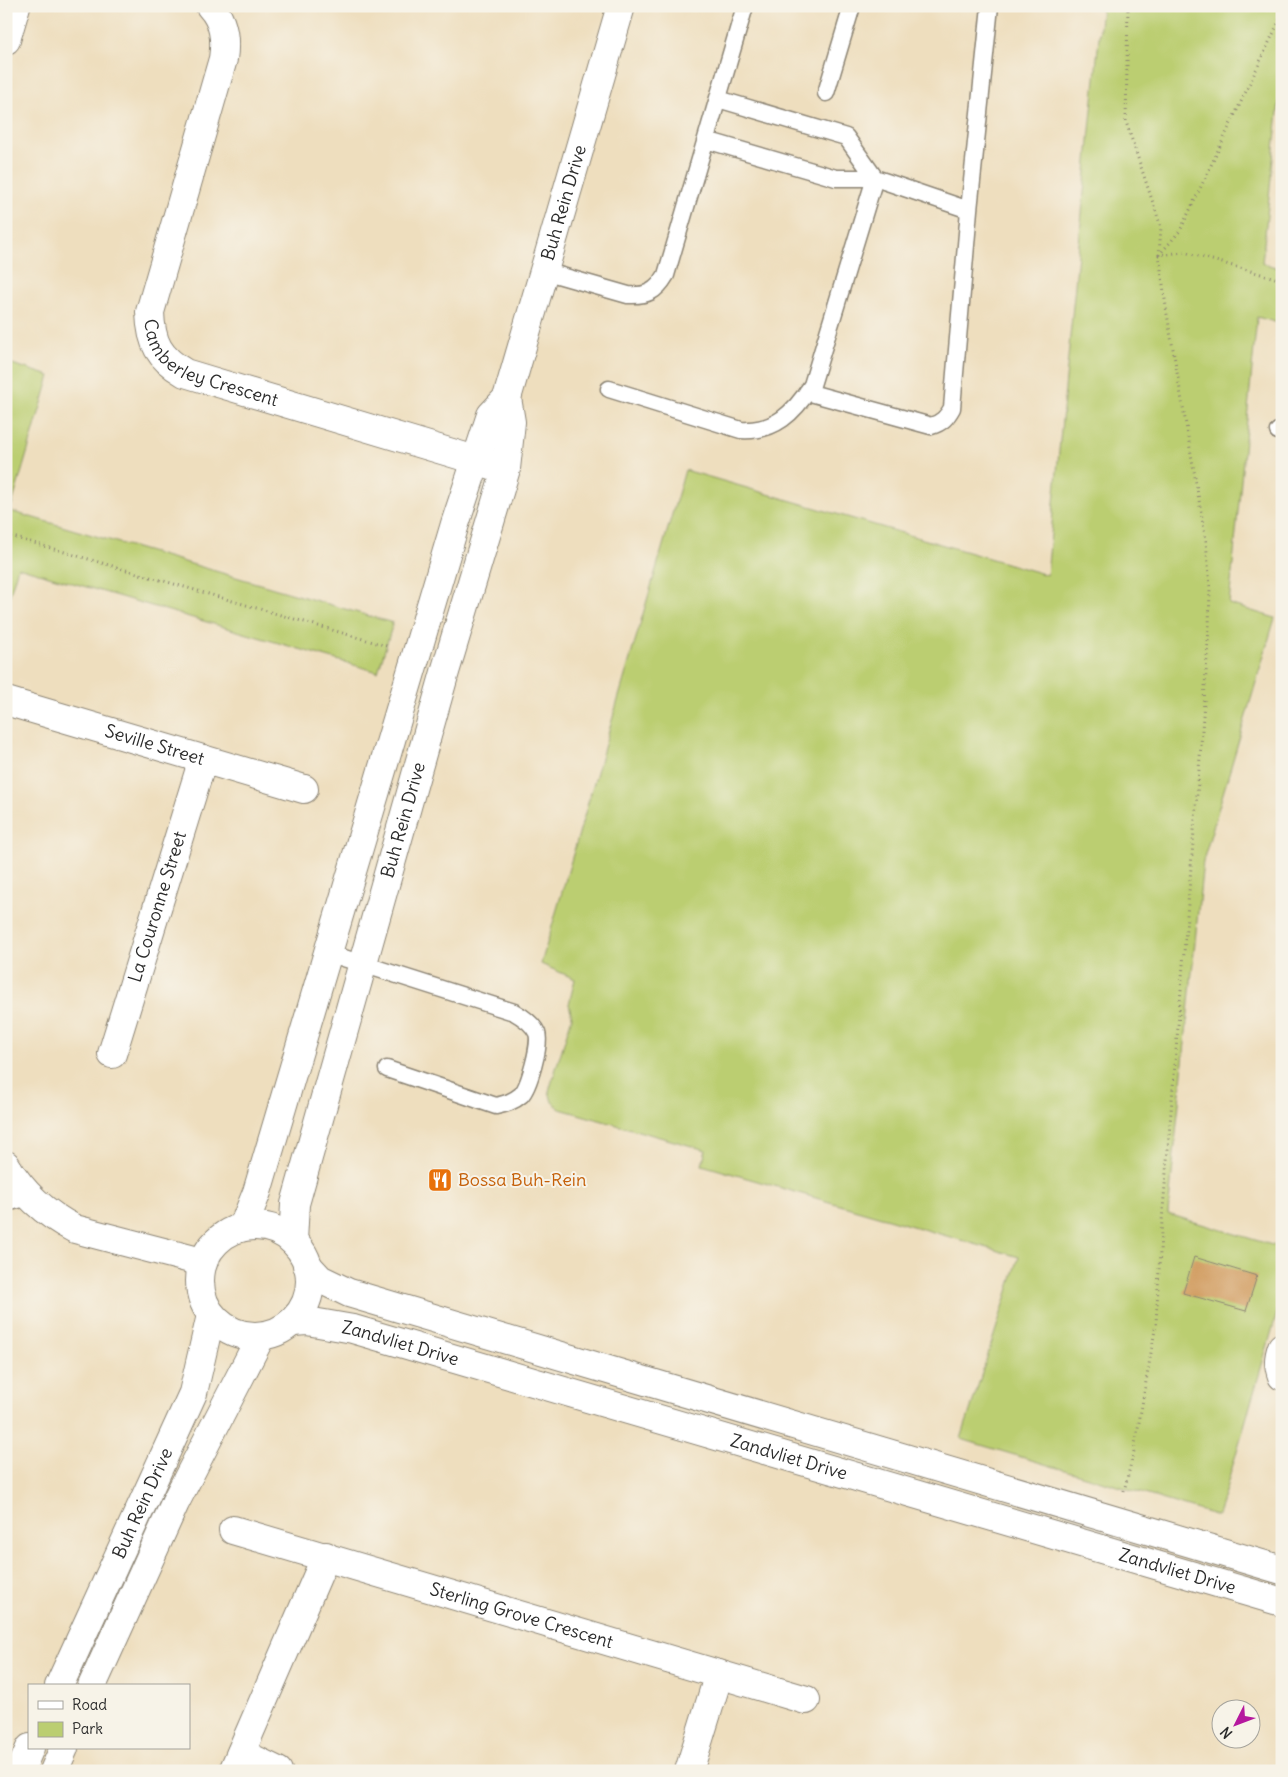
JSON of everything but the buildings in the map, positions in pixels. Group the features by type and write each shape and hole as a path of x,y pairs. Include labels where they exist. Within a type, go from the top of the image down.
{"street":[{"path":"6,40 16,6"},
{"name":"Camberley Crescent","path":"210,6 220,22 224,34 223,59 150,312 150,326 161,354 172,365 185,373 506,469"},
{"name":"Buh Rein Drive","path":"243,1227 257,1192 454,524 491,415 507,398 621,6"},
{"name":"Buh Rein Drive","path":"293,1241 295,1204 433,712 506,469 512,422 507,398"},
{"name":"Seville Street","path":"6,701 304,789"},
{"path":"401,704 433,712"},
{"name":"La Couronne Street","path":"112,1054 203,759"},
{"path":"6,1165 15,1179 18,1200 75,1229 202,1262"},
{"path":"261,1226 279,1231 293,1241 304,1256 310,1273 309,1291 304,1308 293,1322 278,1332 260,1336 242,1335 225,1328 211,1315 202,1298 199,1280 202,1262 212,1246 226,1233 243,1227 261,1226"},
{"name":"Zandvliet Drive","path":"307,1265 320,1279 349,1293 1282,1570"},
{"name":"Buh Rein Drive","path":"60,1684 193,1393 211,1315"},
{"name":"Zandvliet Drive","path":"293,1322 307,1322 353,1329 1282,1602"},
{"name":"Buh Rein Drive","path":"93,1684 175,1503 260,1336"},
{"path":"1282,1347 1278,1366 1282,1376"},
{"name":"Sterling Grove Crescent","path":"233,1530 326,1556 806,1700"},
{"path":"278,1771 237,1762 326,1556"},
{"path":"689,1771 719,1674"},
{"path":"20,1771 29,1750"},
{"path":"54,1771 63,1750"}],"lane":[{"path":"544,271 628,295 639,296 650,293 660,286 666,275 745,6"},
{"path":"826,92 852,6"},
{"path":"807,392 931,426 944,420 952,408 969,210 990,6"},
{"path":"718,99 846,137 875,178"},
{"path":"706,140 836,178 875,178 969,210"},
{"path":"609,389 740,430 755,431 776,424 793,410 812,385 875,178"},
{"path":"328,953 514,1012 523,1017 536,1033 538,1045 526,1087 522,1094 507,1104 496,1106 387,1069"}],"path":[{"path":"1123,1494 1134,1451 1156,1324 1161,1234 1202,735 1210,612 1206,541 1182,407 1159,254 1161,226 1126,122 1128,6"},
{"path":"1159,254 1180,231 1282,15"},
{"path":"1159,254 1184,252 1282,280"},
{"path":"6,535 416,655"}],"green space":[{"path":"1102,6 1282,6 1282,94 1280,93 1262,263 1282,269 1282,324 1257,317 1229,604 1275,618 1203,861 1168,1214 1282,1248 1282,1296 1218,1516 961,1439 1019,1257 702,1165 706,1150 560,1109 552,1102 549,1091 572,1017 569,1004 575,979 541,964 685,470 1047,575"},
{"path":"6,362 50,376 10,511 393,623 378,672 18,567 6,607"}],"place":[{"name":"Bossa Buh-Rein","path":"440,1180"}]}
